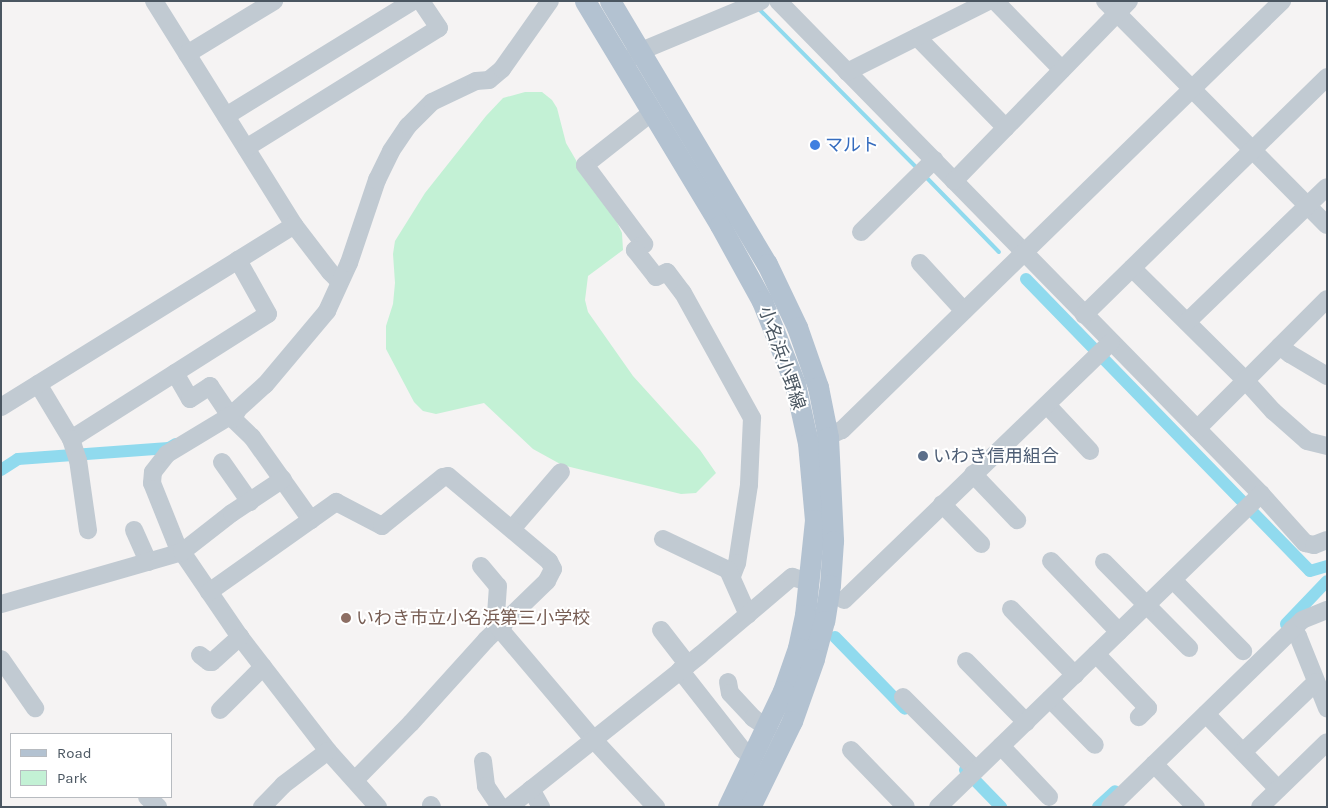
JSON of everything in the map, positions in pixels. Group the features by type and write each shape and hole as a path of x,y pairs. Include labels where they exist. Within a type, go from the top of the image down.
{"main road":[{"name":"小名浜小野線","path":"585,1 720,225 762,300 818,440 834,541 824,621 814,659 792,721 750,807"},
{"name":"小名浜小野線","path":"610,1 767,264 797,327 818,388 815,520 810,582 798,648 768,728 728,807"}],"street":[{"path":"154,1 294,225 339,281"},
{"path":"187,54 274,1"},
{"path":"226,116 413,1"},
{"path":"246,148 439,28 421,1"},
{"path":"378,807 328,751 240,637 181,553 152,483 152,472 168,454 232,417 265,385 327,311 339,281 349,263 377,180 391,151 408,126 432,102 476,81 489,80 502,69 550,1"},
{"path":"622,63 641,52 761,1"},
{"path":"778,1 1084,315 1109,345 1197,429 1261,494 1305,543 1314,545 1327,540"},
{"path":"847,72 989,1"},
{"path":"995,1 1062,70"},
{"path":"818,440 842,430 1282,1"},
{"path":"954,181 1062,70 1117,5 1193,89 1327,226"},
{"path":"917,37 1006,128"},
{"path":"1084,315 1327,76"},
{"path":"651,113 585,166 644,244 635,250 656,277 667,272 683,293 752,418 749,485 737,563 732,576"},
{"path":"861,232 934,160"},
{"path":"1187,322 1327,187"},
{"path":"1,407 294,225"},
{"path":"71,439 268,314 238,260"},
{"path":"920,264 964,311"},
{"path":"1132,268 1293,430 1307,441 1327,446"},
{"path":"1197,429 1327,299"},
{"path":"844,600 1109,345"},
{"path":"1280,346 1327,376"},
{"path":"175,373 190,399 210,386 232,417 252,437 311,520"},
{"path":"38,384 71,439 78,460 88,530"},
{"path":"1047,405 1090,451"},
{"path":"222,462 250,502"},
{"path":"512,529 561,472"},
{"path":"973,474 1017,520"},
{"path":"209,592 336,502 382,526 443,477 448,476 549,561 554,569 547,581 486,640 355,780"},
{"path":"1,604 181,553 283,479"},
{"path":"938,807 1261,494"},
{"path":"942,504 981,544"},
{"path":"134,530 148,562"},
{"path":"663,539 728,570 748,615"},
{"path":"1051,561 1119,632"},
{"path":"1104,562 1189,648"},
{"path":"481,566 498,586 496,615 501,626 593,739 656,807"},
{"path":"508,807 792,578 810,582"},
{"path":"1173,580 1243,651"},
{"path":"1011,609 1075,675"},
{"path":"1110,807 1292,629 1302,620 1327,610"},
{"path":"1292,629 1298,636 1327,708"},
{"path":"661,630 684,667 742,749 753,758"},
{"path":"200,655 209,662 212,662 240,637"},
{"path":"1096,654 1148,708 1139,717"},
{"path":"1,659 35,708"},
{"path":"966,661 1026,722"},
{"path":"220,710 263,667"},
{"path":"728,682 730,693 753,718 768,728"},
{"path":"1243,752 1316,682"},
{"path":"903,697 976,770"},
{"path":"1050,698 1095,745"},
{"path":"1206,714 1278,789"},
{"path":"1260,807 1327,742"},
{"path":"1001,746 1049,797"},
{"path":"851,750 906,807"},
{"path":"262,807 282,785 328,751"},
{"path":"483,761 486,786 500,807"},
{"path":"1154,764 1196,807"},
{"path":"531,789 541,807"},
{"path":"148,798 158,807"}],"green space":[{"path":"525,92 542,92 552,100 557,108 566,143 580,167 613,214 622,233 623,250 588,276 585,300 588,312 633,376 700,450 716,473 696,493 681,494 562,465 533,449 484,403 436,414 423,411 414,402 386,349 386,326 393,304 395,283 393,254 395,241 425,193 486,116 503,98"}],"waterway":[{"path":"758,8 919,170"},
{"path":"925,176 999,252"},
{"path":"1026,279 1310,571 1327,566"},
{"path":"1,470 18,459 169,448 176,444"},
{"path":"1286,624 1327,581"},
{"path":"835,637 905,709"},
{"path":"965,770 1001,807"},
{"path":"1098,807 1115,791"}],"place":[{"name":"マルト","path":"815,145"},
{"name":"いわき信用組合","path":"923,456"},
{"name":"いわき市立小名浜第三小学校","path":"346,618"}]}
